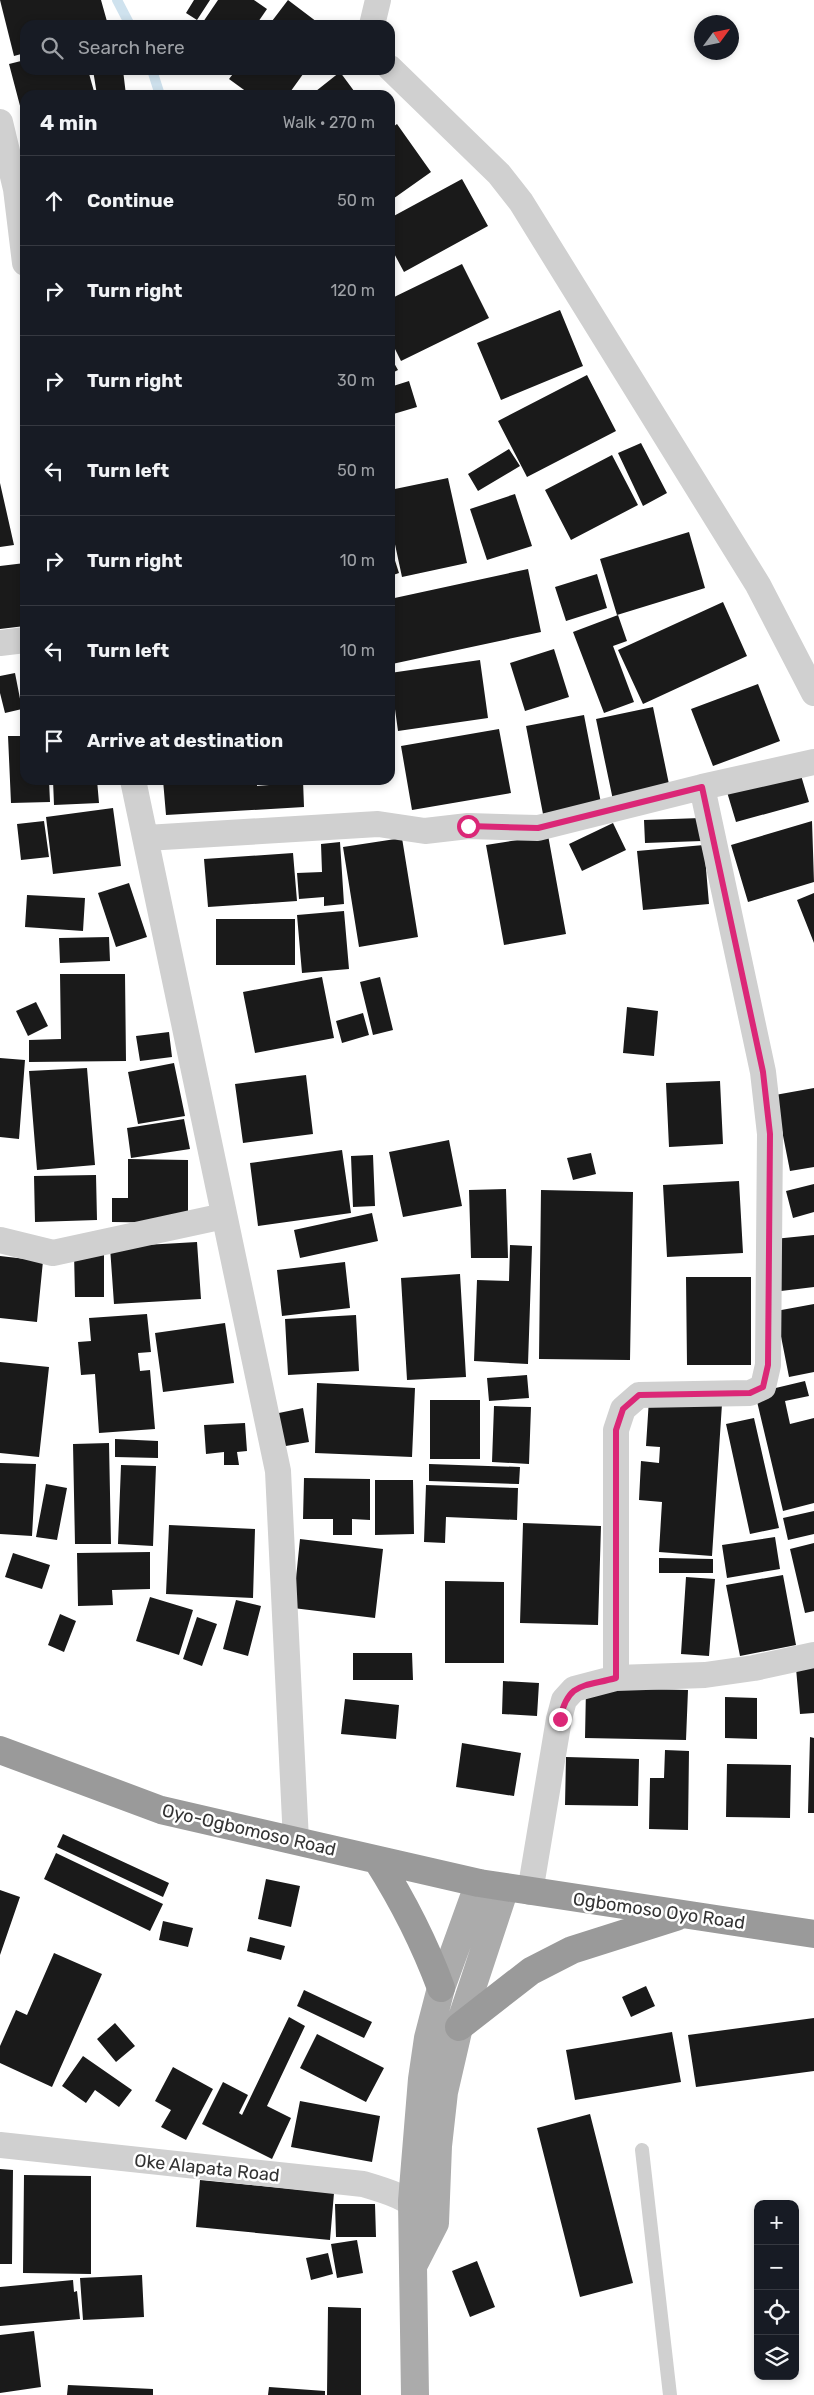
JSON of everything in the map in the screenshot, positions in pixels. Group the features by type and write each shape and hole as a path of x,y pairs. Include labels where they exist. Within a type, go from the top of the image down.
{"highway":[{"name":"Oyo-Ogbomoso Road","path":"0,1750 161,1810 505,1888"},
{"path":"377,1860 405,1904 426,1948 441,1988"},
{"name":"Ogbomoso Oyo Road","path":"505,1888 814,1934"},
{"path":"460,2028 532,1970 572,1950 685,1914"}],"main road":[{"path":"415,2395 411,2270 412,2201 428,2038 441,1988 505,1888"},
{"path":"411,2270 435,2223 438,2146 444,2092 460,2028 505,1888"}],"street":[{"path":"373,20 378,0"},
{"path":"395,73 499,174 520,202 758,585 814,693"},
{"path":"0,122 16,189 20,222"},
{"path":"0,643 20,641"},
{"path":"146,838 378,824 425,830 468,826 538,828 702,787 814,762"},
{"path":"134,785 278,1471 296,1841"},
{"path":"616,1678 616,1430 623,1409 639,1395 750,1393 763,1387 768,1365 770,1134 763,1072 702,787"},
{"path":"0,1240 53,1253 224,1216"},
{"path":"505,1888 564,1700 574,1689 616,1678 705,1675 754,1668 814,1655"},
{"name":"Oke Alapata Road","path":"0,2145 363,2184 412,2201"},
{"path":"412,2201 435,2223"}],"lane":[{"path":"642,2150 670,2395"}],"building":[{"path":"0,0 101,0 107,20 20,20 20,54 14,56"},
{"path":"194,0 210,0 197,20 186,13"},
{"path":"218,0 254,0 267,9 259,20 204,20"},
{"path":"288,0 314,20 273,20"},
{"path":"20,61 20,75 89,75 94,90 20,90 20,106 9,64"},
{"path":"94,75 124,75 125,90 96,90"},
{"path":"232,75 302,75 292,90 244,90 229,79"},
{"path":"336,75 342,75 353,90 317,90"},
{"path":"397,124 431,172 395,197 395,125"},
{"path":"462,179 488,226 404,272 395,255 395,215"},
{"path":"462,264 489,318 401,361 395,349 395,297"},
{"path":"560,310 583,366 501,400 477,343"},
{"path":"587,375 616,431 527,477 498,421"},
{"path":"409,381 417,407 395,414 395,385"},
{"path":"641,443 667,493 643,506 618,453"},
{"path":"509,449 520,466 478,491 468,474"},
{"path":"612,455 638,505 571,540 545,490"},
{"path":"448,478 467,563 402,577 395,544 395,489"},
{"path":"0,483 14,545 0,547"},
{"path":"515,494 532,546 487,560 470,509"},
{"path":"689,532 705,588 617,615 600,559"},
{"path":"395,561 399,573 395,574"},
{"path":"20,564 20,627 0,629 0,566"},
{"path":"528,569 541,632 395,663 395,598"},
{"path":"597,574 607,608 566,621 555,587"},
{"path":"723,602 747,656 643,704 618,650"},
{"path":"618,615 627,641 613,646 634,702 604,713 573,632"},
{"path":"554,649 569,697 525,711 510,663"},
{"path":"480,660 488,718 398,731 395,709 395,672"},
{"path":"15,673 20,709 5,713 0,693 0,676"},
{"path":"758,684 780,741 713,766 691,709"},
{"path":"653,707 670,789 613,800 596,719"},
{"path":"584,715 601,803 543,814 526,726"},
{"path":"499,729 511,793 412,810 401,746"},
{"path":"8,736 20,736 20,785 49,785 50,802 11,803"},
{"path":"800,772 809,802 736,822 727,792"},
{"path":"53,785 97,785 99,803 54,805"},
{"path":"163,785 303,785 304,807 166,815"},
{"path":"113,808 121,866 53,874 46,817"},
{"path":"701,818 702,841 645,843 644,820"},
{"path":"44,821 49,857 21,860 17,824"},
{"path":"812,821 814,882 748,902 731,845"},
{"path":"613,823 626,850 582,871 569,844"},
{"path":"548,835 566,934 504,945 486,845"},
{"path":"402,838 418,937 359,947 343,847"},
{"path":"340,842 344,904 324,906 324,897 299,899 297,873 322,872 321,844"},
{"path":"704,845 709,904 643,910 637,851"},
{"path":"293,853 297,901 208,907 204,859"},
{"path":"129,883 147,937 116,947 98,893"},
{"path":"814,893 814,943 797,900"},
{"path":"27,895 85,898 83,931 25,927"},
{"path":"344,911 349,969 302,973 297,915"},
{"path":"216,919 295,919 295,965 216,965"},
{"path":"109,937 110,961 60,963 59,938"},
{"path":"60,974 125,974 126,1061 29,1062 29,1040 61,1039"},
{"path":"322,977 334,1038 255,1053 243,992"},
{"path":"380,977 393,1030 373,1035 360,982"},
{"path":"36,1002 48,1026 28,1036 16,1011"},
{"path":"627,1007 658,1011 654,1056 623,1053"},
{"path":"363,1013 369,1035 342,1043 336,1021"},
{"path":"169,1032 172,1057 140,1061 136,1036"},
{"path":"0,1058 25,1060 19,1139 0,1137"},
{"path":"174,1063 185,1116 138,1124 128,1072"},
{"path":"87,1068 95,1165 37,1170 29,1071"},
{"path":"306,1075 313,1134 243,1143 235,1084"},
{"path":"720,1081 723,1144 669,1147 666,1083"},
{"path":"814,1088 814,1167 790,1171 775,1095"},
{"path":"184,1119 190,1149 131,1158 127,1128"},
{"path":"449,1140 462,1206 403,1217 389,1152"},
{"path":"342,1150 351,1213 258,1226 250,1163"},
{"path":"591,1153 596,1174 573,1180 567,1158"},
{"path":"373,1155 375,1206 353,1207 351,1156"},
{"path":"128,1159 188,1160 188,1223 112,1222 112,1198 128,1198"},
{"path":"96,1175 97,1220 35,1222 34,1176"},
{"path":"739,1181 743,1253 667,1257 663,1185"},
{"path":"814,1184 814,1212 793,1218 786,1191"},
{"path":"506,1189 508,1258 471,1258 469,1190"},
{"path":"541,1190 633,1192 630,1360 539,1359"},
{"path":"372,1213 378,1241 300,1258 294,1230"},
{"path":"814,1235 814,1287 781,1291 774,1239"},
{"path":"197,1242 201,1299 114,1304 110,1247"},
{"path":"510,1245 532,1246 528,1364 474,1361 477,1280 509,1281"},
{"path":"74,1252 104,1252 104,1297 75,1297"},
{"path":"0,1256 43,1261 37,1322 0,1318"},
{"path":"345,1262 350,1308 282,1316 277,1270"},
{"path":"460,1274 466,1377 407,1380 401,1278"},
{"path":"686,1277 751,1277 751,1365 687,1365"},
{"path":"814,1304 814,1372 789,1377 776,1311"},
{"path":"147,1314 151,1352 138,1353 140,1371 150,1370 155,1429 99,1433 95,1374 81,1375 78,1342 91,1341 89,1318"},
{"path":"356,1315 359,1371 288,1375 285,1319"},
{"path":"225,1323 234,1383 163,1392 155,1333"},
{"path":"0,1362 49,1367 39,1457 0,1453"},
{"path":"527,1375 529,1398 489,1401 487,1378"},
{"path":"805,1381 809,1396 785,1401 790,1424 814,1418 814,1503 783,1511 755,1393"},
{"path":"317,1383 415,1388 412,1457 315,1453"},
{"path":"649,1399 722,1404 712,1556 659,1552 662,1502 639,1500 641,1461 659,1463 660,1447 646,1446"},
{"path":"430,1400 480,1400 480,1459 430,1459"},
{"path":"494,1406 531,1407 529,1464 492,1462"},
{"path":"303,1408 309,1442 280,1447 274,1414"},
{"path":"754,1418 779,1528 750,1534 726,1424"},
{"path":"245,1423 247,1451 237,1452 239,1465 224,1465 224,1452 206,1454 204,1425"},
{"path":"115,1439 158,1441 158,1458 115,1457"},
{"path":"109,1443 111,1544 75,1544 73,1444"},
{"path":"0,1463 36,1464 32,1536 0,1534"},
{"path":"429,1464 520,1467 519,1484 429,1481"},
{"path":"121,1465 156,1466 153,1546 118,1544"},
{"path":"304,1478 370,1479 370,1520 352,1519 352,1535 333,1535 333,1519 303,1519"},
{"path":"375,1480 413,1480 414,1534 375,1535"},
{"path":"46,1484 67,1488 57,1540 36,1537"},
{"path":"426,1485 518,1488 517,1520 446,1517 445,1543 424,1542"},
{"path":"814,1511 814,1534 788,1540 783,1518"},
{"path":"523,1523 601,1526 598,1625 520,1623"},
{"path":"169,1525 255,1529 253,1598 166,1594"},
{"path":"775,1537 780,1569 727,1578 722,1545"},
{"path":"300,1539 383,1549 375,1618 293,1608"},
{"path":"814,1543 814,1611 805,1613 790,1549"},
{"path":"150,1552 150,1589 112,1590 113,1605 78,1606 77,1553"},
{"path":"13,1553 50,1565 42,1589 5,1577"},
{"path":"659,1558 713,1559 713,1573 659,1573"},
{"path":"783,1575 796,1645 740,1656 726,1585"},
{"path":"686,1577 715,1579 709,1656 681,1654"},
{"path":"445,1581 504,1582 504,1663 445,1663"},
{"path":"150,1597 193,1610 179,1655 136,1641"},
{"path":"236,1600 261,1606 248,1656 223,1649"},
{"path":"60,1614 76,1621 64,1652 48,1645"},
{"path":"197,1617 217,1624 202,1666 183,1659"},
{"path":"353,1653 412,1653 413,1680 353,1680"},
{"path":"814,1666 814,1713 800,1714 796,1668"},
{"path":"503,1681 539,1683 537,1716 502,1714"},
{"path":"586,1688 688,1690 686,1740 585,1738"},
{"path":"725,1697 757,1698 757,1739 725,1738"},
{"path":"345,1699 399,1705 396,1739 341,1734"},
{"path":"810,1737 814,1738 814,1813 808,1813"},
{"path":"462,1743 521,1753 514,1796 456,1787"},
{"path":"665,1750 689,1751 688,1830 649,1829 650,1778 664,1778"},
{"path":"566,1757 639,1759 638,1806 565,1805"},
{"path":"727,1764 791,1765 790,1818 726,1817"},
{"path":"63,1834 169,1883 163,1897 57,1847"},
{"path":"56,1853 163,1904 150,1931 44,1879"},
{"path":"266,1879 300,1886 291,1927 258,1919"},
{"path":"0,1890 20,1897 0,1955"},
{"path":"163,1921 193,1928 188,1947 159,1940"},
{"path":"250,1937 285,1946 281,1960 247,1951"},
{"path":"54,1953 102,1974 52,2087 0,2063 0,2046 16,2010 27,2015"},
{"path":"646,1986 655,2006 631,2017 622,1997"},
{"path":"304,1990 372,2022 364,2038 297,2006"},
{"path":"289,2017 305,2026 267,2106 291,2118 272,2159 202,2124 223,2082 248,2095 239,2113 242,2115"},
{"path":"814,2018 814,2071 696,2087 688,2035"},
{"path":"115,2023 135,2046 116,2062 97,2039"},
{"path":"672,2032 681,2082 575,2100 566,2050"},
{"path":"317,2034 384,2068 366,2102 300,2068"},
{"path":"83,2056 132,2090 119,2107 95,2090 86,2103 62,2086"},
{"path":"173,2067 213,2089 186,2140 161,2127 171,2110 155,2101"},
{"path":"300,2101 380,2116 372,2162 291,2147"},
{"path":"590,2114 633,2283 580,2297 537,2128"},
{"path":"0,2169 13,2170 12,2264 0,2264"},
{"path":"24,2175 91,2176 91,2274 23,2273"},
{"path":"200,2180 334,2193 330,2240 196,2227"},
{"path":"335,2204 375,2204 376,2237 336,2237"},
{"path":"357,2240 363,2273 337,2278 331,2244"},
{"path":"328,2253 333,2274 311,2280 306,2258"},
{"path":"477,2261 495,2307 470,2317 452,2271"},
{"path":"142,2275 144,2317 83,2320 80,2278"},
{"path":"73,2280 74,2292 77,2291 80,2319 0,2326 0,2287"},
{"path":"328,2307 361,2308 361,2395 327,2395"},
{"path":"34,2331 41,2387 0,2393 0,2335"},
{"path":"68,2385 153,2389 153,2395 67,2395"},
{"path":"269,2387 325,2391 325,2395 268,2395"}],"waterway":[{"path":"117,0 127,20"},
{"path":"154,75 158,90"}],"route":[{"path":"468,826 538,828 702,787 763,1072 770,1134 768,1365 763,1387 750,1393 639,1395 623,1409 616,1430 616,1678 574,1689 564,1700 560,1719"}]}
